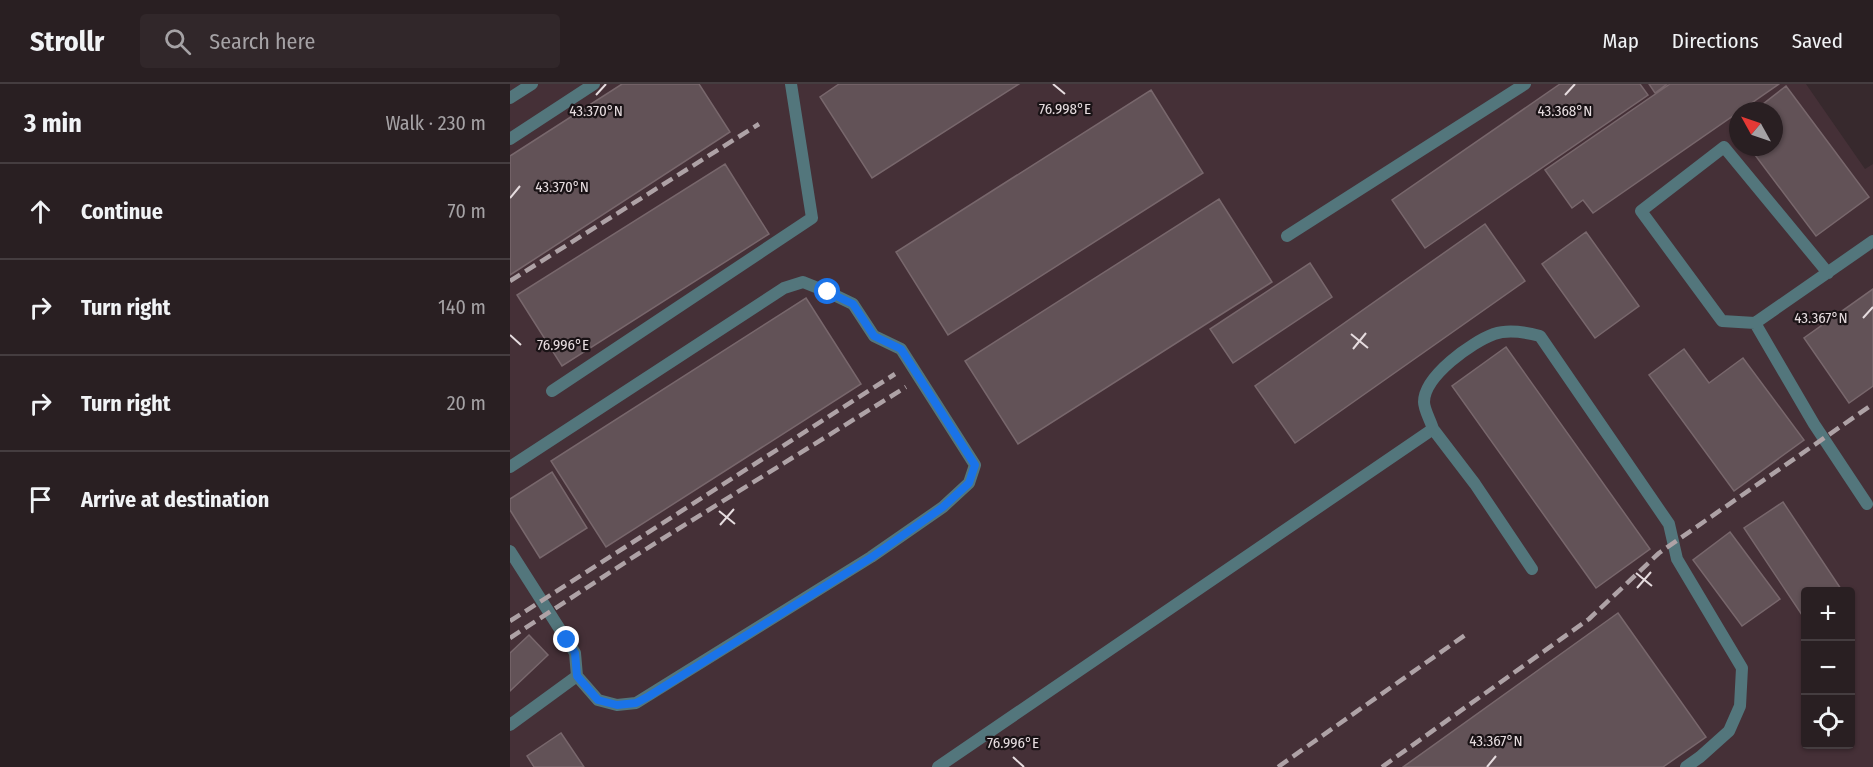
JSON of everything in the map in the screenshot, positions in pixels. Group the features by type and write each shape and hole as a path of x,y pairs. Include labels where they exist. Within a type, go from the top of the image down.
{"lane":[{"path":"510,98 532,84"},
{"path":"510,139 594,84"},
{"path":"552,391 812,218 791,84"},
{"path":"1287,236 1525,84"},
{"path":"1828,273 1724,147 1641,211 1722,321 1755,323 1828,273 1873,241"},
{"path":"510,467 784,288 803,282 853,304 874,336 901,349 975,465 969,483 943,507 872,557 636,703 617,705 598,700 577,676 575,653 510,551"},
{"path":"1755,323 1814,424 1871,506"},
{"path":"1532,569 1475,484 1433,429 1424,403 1431,381 1457,355 1495,333 1522,331 1540,336 1669,524 1677,559 1742,668 1740,706 1729,731 1686,767"},
{"path":"938,767 1433,429"},
{"path":"510,724 577,676"}],"shaded area":[{"path":"510,84 1806,84 1865,169 1873,164 1873,767 510,767"}],"building":[{"path":"622,84 699,84 730,132 510,275 510,156"},
{"path":"839,84 1019,84 872,178 820,97"},
{"path":"1560,84 1640,84 1648,95 1425,248 1392,200"},
{"path":"1649,84 1667,84 1655,93"},
{"path":"1670,84 1779,84 1753,102 1729,102 1729,119 1593,213 1583,200 1572,208 1545,170"},
{"path":"1786,86 1869,197 1816,236 1756,156 1783,156 1783,102 1766,102"},
{"path":"1151,90 1203,173 948,335 896,252"},
{"path":"725,164 769,234 562,366 517,295"},
{"path":"1219,199 1272,282 1018,444 965,361"},
{"path":"1485,224 1525,281 1295,443 1255,386"},
{"path":"1586,232 1639,306 1595,338 1542,264"},
{"path":"1310,263 1332,297 1233,363 1210,329"},
{"path":"1873,289 1873,386 1849,403 1804,338"},
{"path":"806,298 861,384 606,547 551,461"},
{"path":"1506,347 1650,549 1596,588 1452,386"},
{"path":"1684,349 1709,383 1743,358 1804,440 1734,491 1649,375"},
{"path":"552,472 587,528 540,558 510,510 510,499"},
{"path":"1783,502 1840,587 1801,587 1801,614 1744,528"},
{"path":"1730,532 1780,599 1742,626 1693,560"},
{"path":"1618,613 1706,737 1663,767 1403,767"},
{"path":"529,635 548,655 510,691 510,653"},
{"path":"561,733 584,767 534,767 527,756"}],"railway":[{"path":"510,281 759,124"},
{"path":"510,621 895,374"},
{"path":"510,638 638,554 906,387"},
{"path":"1382,767 1589,619 1659,553 1873,404"},
{"path":"1278,767 1468,633"}],"route":[{"path":"567,640 575,653 577,676 598,700 617,705 636,703 872,557 943,507 969,483 975,465 901,349 874,336 853,304 828,292"}]}
